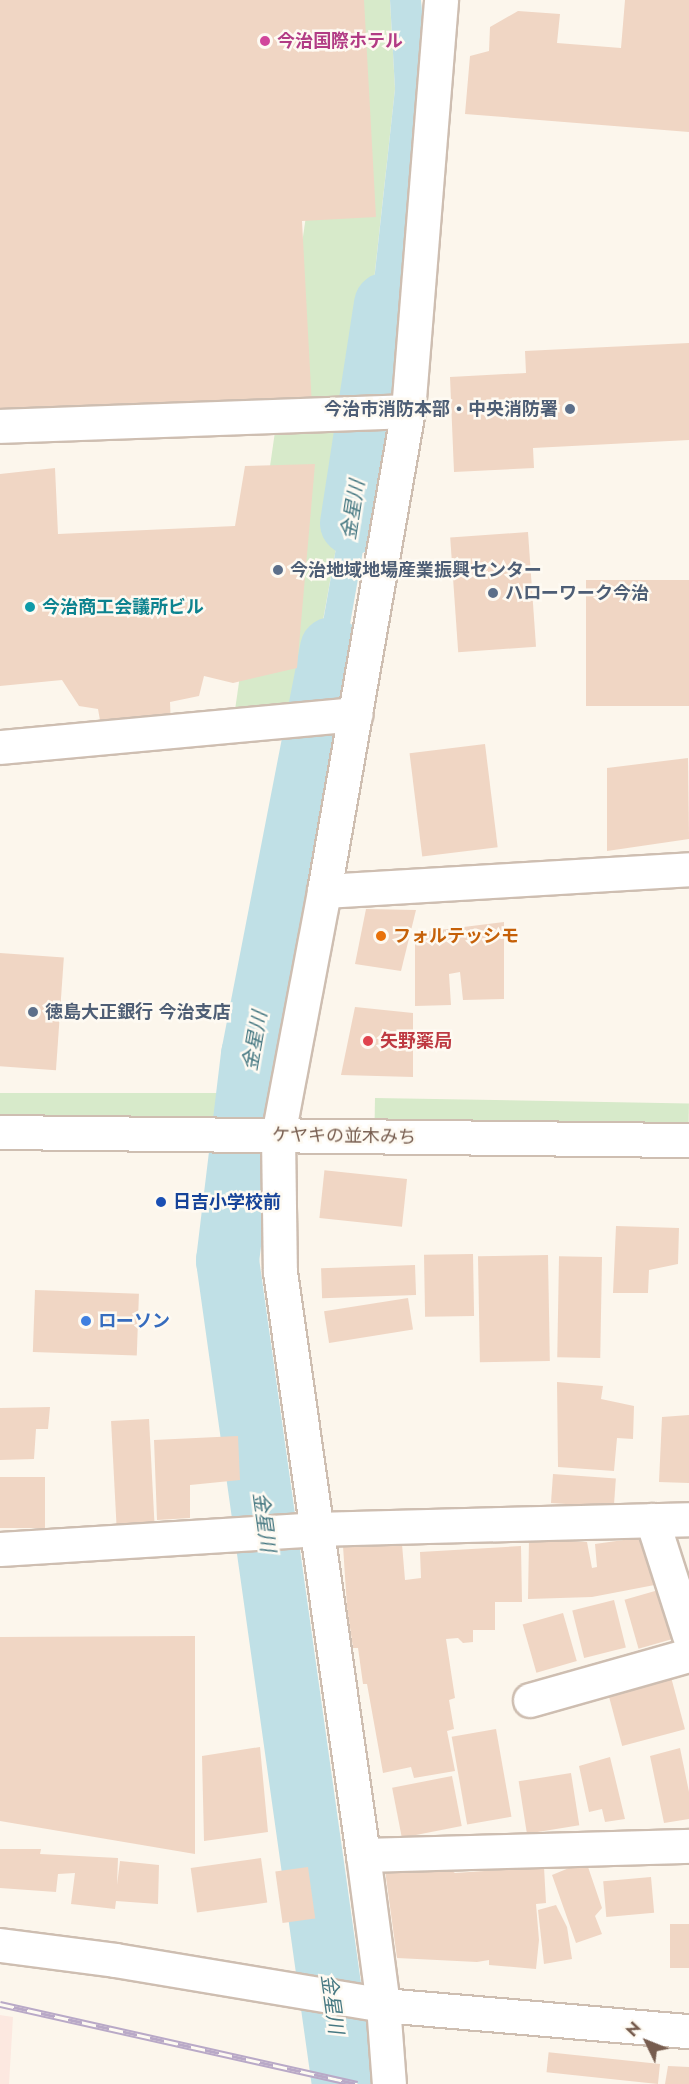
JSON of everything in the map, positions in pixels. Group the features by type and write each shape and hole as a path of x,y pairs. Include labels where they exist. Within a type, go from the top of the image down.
{"street":[{"path":"389,2084 383,2006 363,1855 280,1272 278,1135 324,891 408,411 441,0"},
{"path":"0,426 408,411"},
{"path":"0,747 355,714"},
{"path":"324,891 689,869"},
{"name":"ケヤキの並木みち","path":"0,1132 689,1140"},
{"path":"0,1549 315,1529 689,1519"},
{"path":"652,1520 689,1635"},
{"path":"530,1700 689,1655"},
{"path":"363,1855 689,1846"},
{"path":"0,1945 115,1960 383,2006 689,2031"}],"shaded area":[{"path":"0,2015 13,2017 9,2084 0,2084"}],"green space":[{"path":"337,0 390,0 395,89 358,426 307,709 234,717"},
{"path":"0,1093 227,1093 227,1118 0,1118"},
{"path":"375,1098 689,1103 689,1128 375,1123"}],"water":[{"path":"390,0 421,0 424,34 420,153 391,387 362,391 395,89"},
{"path":"356,432 383,437 337,700 310,695"}],"building":[{"name":"今治国際ホテル","path":"0,0 364,0 376,217 302,221 312,407 0,425"},
{"path":"625,0 689,0 689,132 465,114 470,56 489,51 490,27 518,11 560,14 557,43 621,48"},
{"name":"今治市消防本部・中央消防署","path":"689,343 689,440 533,448 534,468 454,472 450,377 526,373 525,351"},
{"path":"315,464 297,668 233,683 204,676 199,696 170,702 171,727 101,726 98,709 79,706 62,680 0,686 0,474 55,468 58,534 235,526 245,466"},
{"name":"ハローワーク今治","path":"528,532 536,647 458,652 450,537"},
{"path":"586,580 689,580 689,706 586,706"},
{"path":"485,744 498,847 422,856 410,753"},
{"path":"688,758 689,839 607,851 607,768"},
{"path":"366,909 416,910 401,971 355,964"},
{"path":"504,922 504,999 463,1000 460,972 449,974 451,1005 415,1006 415,933"},
{"name":"徳島大正銀行 今治支店","path":"0,953 64,957 56,1070 0,1066"},
{"path":"355,1007 413,1013 413,1077 341,1075"},
{"path":"324,1170 407,1179 402,1227 319,1218"},
{"path":"616,1226 679,1228 678,1264 649,1270 648,1293 613,1293"},
{"path":"473,1254 474,1316 425,1317 424,1255"},
{"path":"548,1255 550,1361 480,1362 478,1256"},
{"path":"559,1256 602,1257 600,1358 557,1357"},
{"path":"415,1265 416,1295 322,1298 321,1268"},
{"name":"ローソン","path":"35,1290 139,1294 137,1356 33,1352"},
{"path":"408,1298 413,1330 329,1343 324,1311"},
{"path":"557,1382 603,1386 601,1399 634,1406 633,1439 617,1438 614,1471 558,1467"},
{"path":"50,1407 48,1429 36,1429 34,1459 0,1460 0,1408"},
{"path":"689,1415 689,1483 659,1482 662,1417"},
{"path":"149,1419 154,1523 116,1525 111,1421"},
{"path":"238,1436 240,1480 190,1485 190,1518 157,1520 154,1440"},
{"path":"553,1474 616,1478 614,1507 551,1503"},
{"path":"0,1477 45,1477 45,1528 0,1528"},
{"path":"645,1537 665,1583 592,1597 528,1599 529,1539 587,1542 592,1568 597,1567 595,1544"},
{"path":"402,1544 405,1580 421,1578 420,1552 521,1546 522,1602 495,1602 495,1630 473,1630 473,1642 463,1643 458,1638 446,1639 455,1698 449,1700 454,1729 447,1731 455,1771 414,1778 411,1767 383,1773 367,1684 363,1684 358,1648 353,1648 347,1607 343,1546"},
{"path":"662,1589 676,1638 639,1649 625,1600"},
{"path":"614,1600 626,1648 584,1658 572,1610"},
{"path":"563,1613 577,1661 536,1673 523,1625"},
{"path":"195,1636 195,1854 0,1821 0,1637"},
{"path":"671,1677 685,1729 622,1746 608,1694"},
{"path":"496,1729 511,1817 467,1824 452,1737"},
{"path":"260,1747 268,1832 204,1841 202,1756"},
{"path":"680,1748 689,1792 689,1819 664,1823 650,1756"},
{"path":"610,1757 625,1819 605,1822 602,1809 589,1812 579,1766"},
{"path":"571,1773 579,1825 527,1834 519,1781"},
{"path":"452,1776 462,1826 402,1838 392,1788"},
{"path":"0,1849 41,1849 40,1854 118,1858 117,1885 120,1861 159,1865 158,1904 116,1901 115,1909 71,1904 75,1873 58,1874 56,1892 0,1888"},
{"path":"261,1858 267,1903 197,1912 191,1868"},
{"path":"586,1861 602,1908 595,1916 602,1934 576,1943 552,1875"},
{"path":"308,1867 315,1918 283,1923 275,1872"},
{"path":"544,1867 546,1903 536,1904 539,1940 536,1969 489,1965 489,1960 477,1962 397,1958 385,1870 447,1868 455,1873"},
{"path":"651,1877 654,1913 606,1917 603,1881"},
{"path":"556,1905 567,1927 572,1959 544,1964 538,1910"},
{"path":"670,1924 689,1924 689,1968 670,1968"},
{"path":"549,2052 660,2064 658,2084 547,2072"},
{"path":"668,2066 689,2067 689,2084 665,2084"}],"waterway":[{"name":"金星川","path":"351,523 385,304"},
{"name":"金星川","path":"331,648 252,1054 227,1260 343,2084"}],"railway":[{"path":"0,2004 357,2084"}],"place":[{"name":"今治国際ホテル","path":"265,41"},
{"name":"今治市消防本部・中央消防署","path":"570,409"},
{"name":"今治地域地場産業振興センター","path":"278,570"},
{"name":"ハローワーク今治","path":"493,593"},
{"name":"今治商工会議所ビル","path":"30,607"},
{"name":"フォルテッシモ","path":"381,936"},
{"name":"徳島大正銀行 今治支店","path":"33,1012"},
{"name":"矢野薬局","path":"368,1041"},
{"name":"日吉小学校前","path":"161,1202"},
{"name":"ローソン","path":"86,1321"}]}
